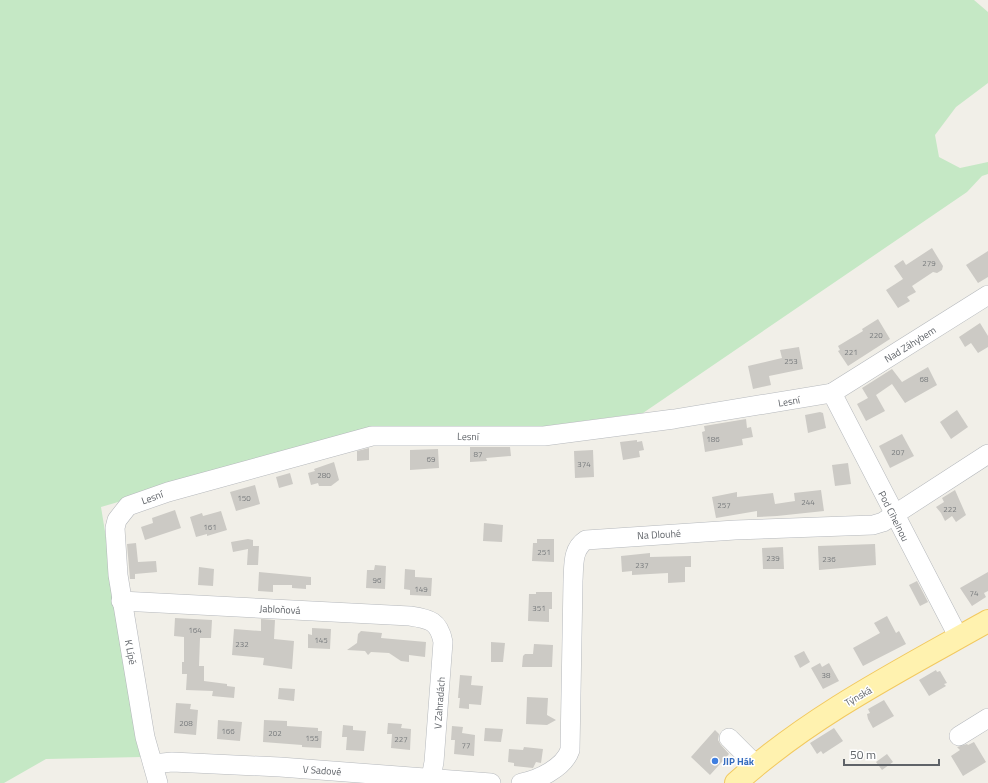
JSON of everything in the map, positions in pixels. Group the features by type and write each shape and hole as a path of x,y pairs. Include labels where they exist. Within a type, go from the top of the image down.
{"main road":[{"name":"Týnská","path":"736,783 756,765 809,725 988,621"}],"street":[{"name":"Nad Záhybem","path":"832,393 988,295"},
{"name":"Pod Cihelnou","path":"832,393 958,638"},
{"name":"Lesní","path":"117,520 128,506 168,492 372,436 544,436 674,419 832,393"},
{"name":"Na Dlouhé","path":"521,783 541,777 562,762 570,750 573,581 575,553 578,545 586,540 640,535 873,525 894,515 988,454"},
{"name":"K Lípě","path":"117,520 116,549 121,601 145,737 158,783"},
{"name":"Jabloňová","path":"121,601 410,616 427,618 436,624"},
{"name":"V Zahradách","path":"431,781 443,654 441,633 436,624"},
{"path":"959,736 988,718"},
{"path":"729,738 756,765"},
{"name":"V Sadové","path":"153,764 172,762 279,775 491,783"}],"green space":[{"path":"0,0 974,0 988,12 988,83 956,107 935,135 939,157 960,168 988,162 988,174 982,176 967,192 643,413 546,426 378,428 351,434 101,507 142,757 46,759 4,783 0,783"}],"building":[{"path":"932,248 943,266 942,270 937,273 933,272 912,286 916,292 907,297 910,301 898,308 886,290 903,279 894,266 903,260 906,265"},
{"path":"988,251 988,277 978,283 966,265"},
{"path":"878,319 890,339 848,366 838,351 840,350 838,346 863,331 862,329"},
{"path":"980,323 988,336 988,347 978,353 971,343 965,347 959,337"},
{"path":"799,347 803,369 769,376 771,385 753,389 748,366 782,358 780,350"},
{"path":"928,367 937,385 905,403 892,384 876,395 885,411 866,421 857,404 868,398 862,388 892,369 902,382"},
{"path":"957,410 968,427 951,439 940,422"},
{"path":"820,412 823,413 826,428 808,433 805,415"},
{"path":"746,419 747,428 751,427 753,437 742,439 743,445 705,452 702,432 705,431 704,426"},
{"path":"902,434 914,456 890,468 879,446"},
{"path":"637,440 637,442 642,441 644,450 639,451 640,457 623,460 620,442"},
{"path":"470,447 510,447 511,456 486,458 487,461 470,462"},
{"path":"369,448 369,460 357,461 357,451"},
{"path":"438,449 439,468 410,470 410,450"},
{"path":"593,450 594,477 575,478 574,451"},
{"path":"334,462 339,480 331,486 319,486 318,483 311,485 308,473 315,471 314,469"},
{"path":"848,463 851,484 835,486 832,465"},
{"path":"290,473 293,484 279,488 276,477"},
{"path":"255,485 260,504 236,511 230,492"},
{"path":"821,490 824,511 777,516 757,517 757,511 716,518 712,497 737,492 737,497 773,493 775,504 795,501 794,493"},
{"path":"955,490 966,515 956,522 952,516 945,521 936,507 944,502 942,498"},
{"path":"175,510 181,528 145,540 141,527 153,523 152,518"},
{"path":"221,511 227,530 207,536 207,534 196,537 190,517 202,513 203,516"},
{"path":"484,523 503,525 502,542 483,541"},
{"path":"248,539 253,540 253,546 259,546 258,565 247,565 248,549 233,552 231,542"},
{"path":"537,539 554,539 554,562 532,561 533,543 537,543"},
{"path":"136,543 138,562 156,561 157,572 135,574 135,579 130,579 127,544"},
{"path":"875,544 876,565 819,570 818,546"},
{"path":"783,547 784,569 763,569 762,548"},
{"path":"650,553 650,557 691,556 691,567 685,567 685,582 668,583 668,573 632,575 632,571 622,572 621,556"},
{"path":"375,565 386,566 385,589 366,588 367,570 374,570"},
{"path":"199,567 214,569 213,586 198,585"},
{"path":"405,569 415,570 415,577 432,578 431,596 410,595 410,590 404,589"},
{"path":"259,572 311,577 311,585 306,585 306,589 292,588 292,585 273,585 273,592 258,591"},
{"path":"988,572 988,591 984,593 986,597 972,606 960,588"},
{"path":"917,581 928,602 920,606 909,585"},
{"path":"536,592 552,592 552,609 549,609 549,622 528,621 529,594 536,594"},
{"path":"887,616 896,633 899,631 906,644 863,666 853,648 880,633 874,623"},
{"path":"175,618 212,620 211,638 200,638 199,666 204,666 204,681 227,684 227,686 235,687 234,698 212,696 213,691 186,690 187,674 182,674 182,662 184,662 184,637 174,636"},
{"path":"261,619 275,620 274,639 294,641 292,669 263,665 264,658 232,655 234,629 261,631"},
{"path":"312,628 331,629 330,649 308,648 308,634 312,635"},
{"path":"361,631 382,633 381,638 426,642 425,657 409,655 409,662 401,661 389,653 371,652 368,655 365,651 347,650 357,643 358,634"},
{"path":"491,642 505,643 503,662 491,662"},
{"path":"534,644 553,645 552,667 522,667 523,656 525,654 533,654"},
{"path":"804,651 810,662 800,668 794,656"},
{"path":"820,663 822,667 829,663 839,681 823,689 811,668"},
{"path":"936,670 937,672 940,671 947,683 944,684 946,686 929,696 919,680"},
{"path":"460,675 472,676 471,685 483,686 481,705 469,704 469,709 459,708 460,698 458,698"},
{"path":"279,688 295,689 294,701 278,699"},
{"path":"527,697 548,698 547,715 556,720 547,725 526,724"},
{"path":"884,700 894,716 873,728 868,719 867,714 870,713 868,709"},
{"path":"176,703 191,704 190,709 198,710 196,735 174,733"},
{"path":"218,720 242,722 240,741 217,739"},
{"path":"264,720 287,721 287,726 318,728 318,731 322,731 321,748 263,742"},
{"path":"388,723 402,724 401,728 411,729 410,750 391,748 392,734 387,734"},
{"path":"343,725 353,726 353,730 366,731 364,751 346,750 347,737 342,737"},
{"path":"452,726 463,727 462,733 475,735 474,756 454,754 455,740 451,740"},
{"path":"485,728 503,729 501,742 484,741"},
{"path":"834,728 843,741 823,754 821,751 817,754 810,743"},
{"path":"715,730 719,734 718,740 729,754 710,775 691,757"},
{"path":"974,742 986,762 963,776 951,756 960,750 957,747"},
{"path":"524,747 543,749 541,763 536,762 533,768 514,766 514,763 508,762 509,749 523,750"},
{"path":"887,754 893,762 882,770 876,762"}],"place":[{"name":"JIP Hák","path":"715,761"}]}
